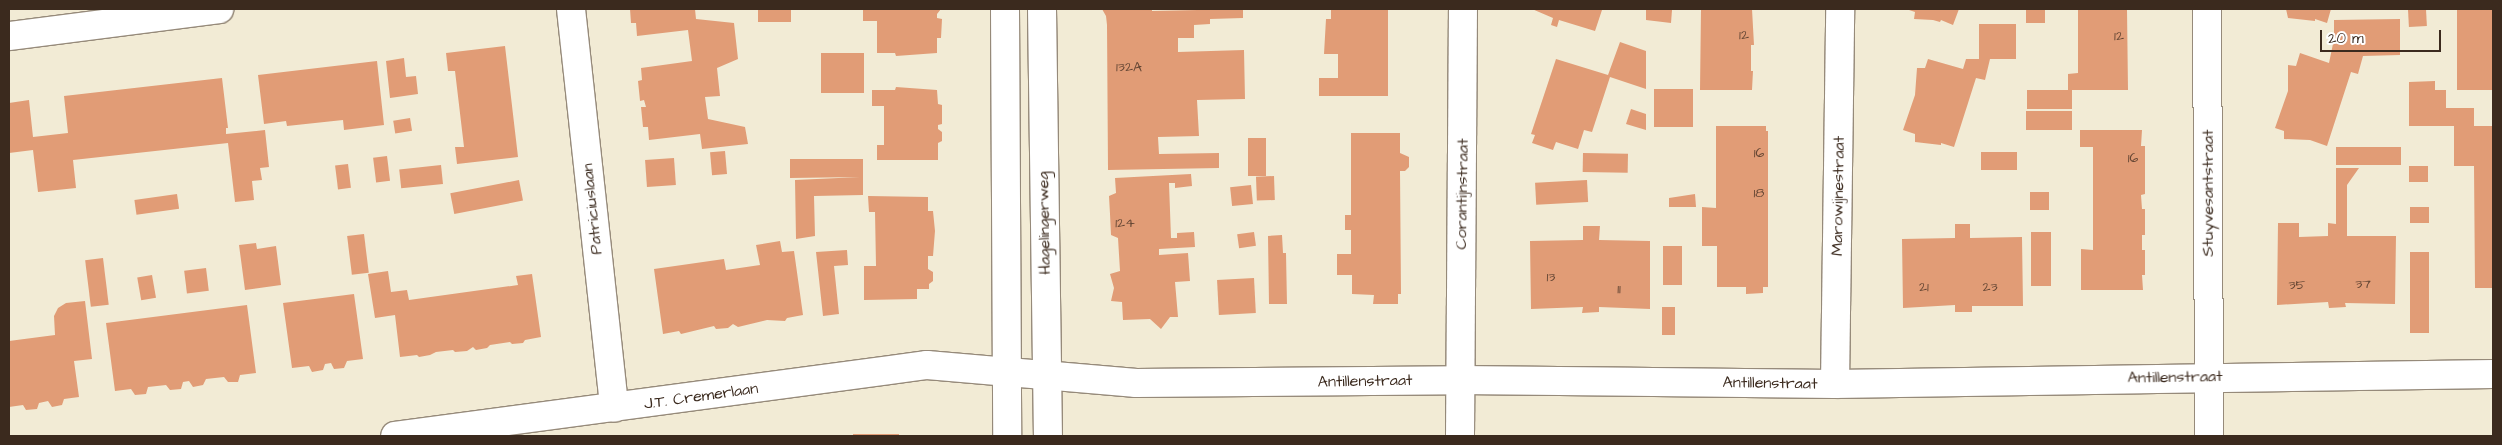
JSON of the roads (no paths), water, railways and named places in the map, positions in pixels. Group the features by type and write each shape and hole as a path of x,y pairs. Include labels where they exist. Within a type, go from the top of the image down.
{"street":[{"path":"9,36 220,9"},
{"name":"Patriciuslaan","path":"571,9 614,408"},
{"path":"1005,9 1007,436"},
{"name":"Hagelingerweg","path":"1042,9 1048,436"},
{"name":"Corantijnstraat","path":"1460,436 1464,9"},
{"name":"Marowijnestraat","path":"1835,384 1840,9"},
{"name":"Stuyvesantstraat","path":"2207,9 2208,377 2210,436"},
{"name":"J.T. Cremerlaan","path":"395,436 927,365 1046,376"},
{"name":"Antillenstraat","path":"1046,376 1136,383 1460,380 1835,384 2493,374"}]}
